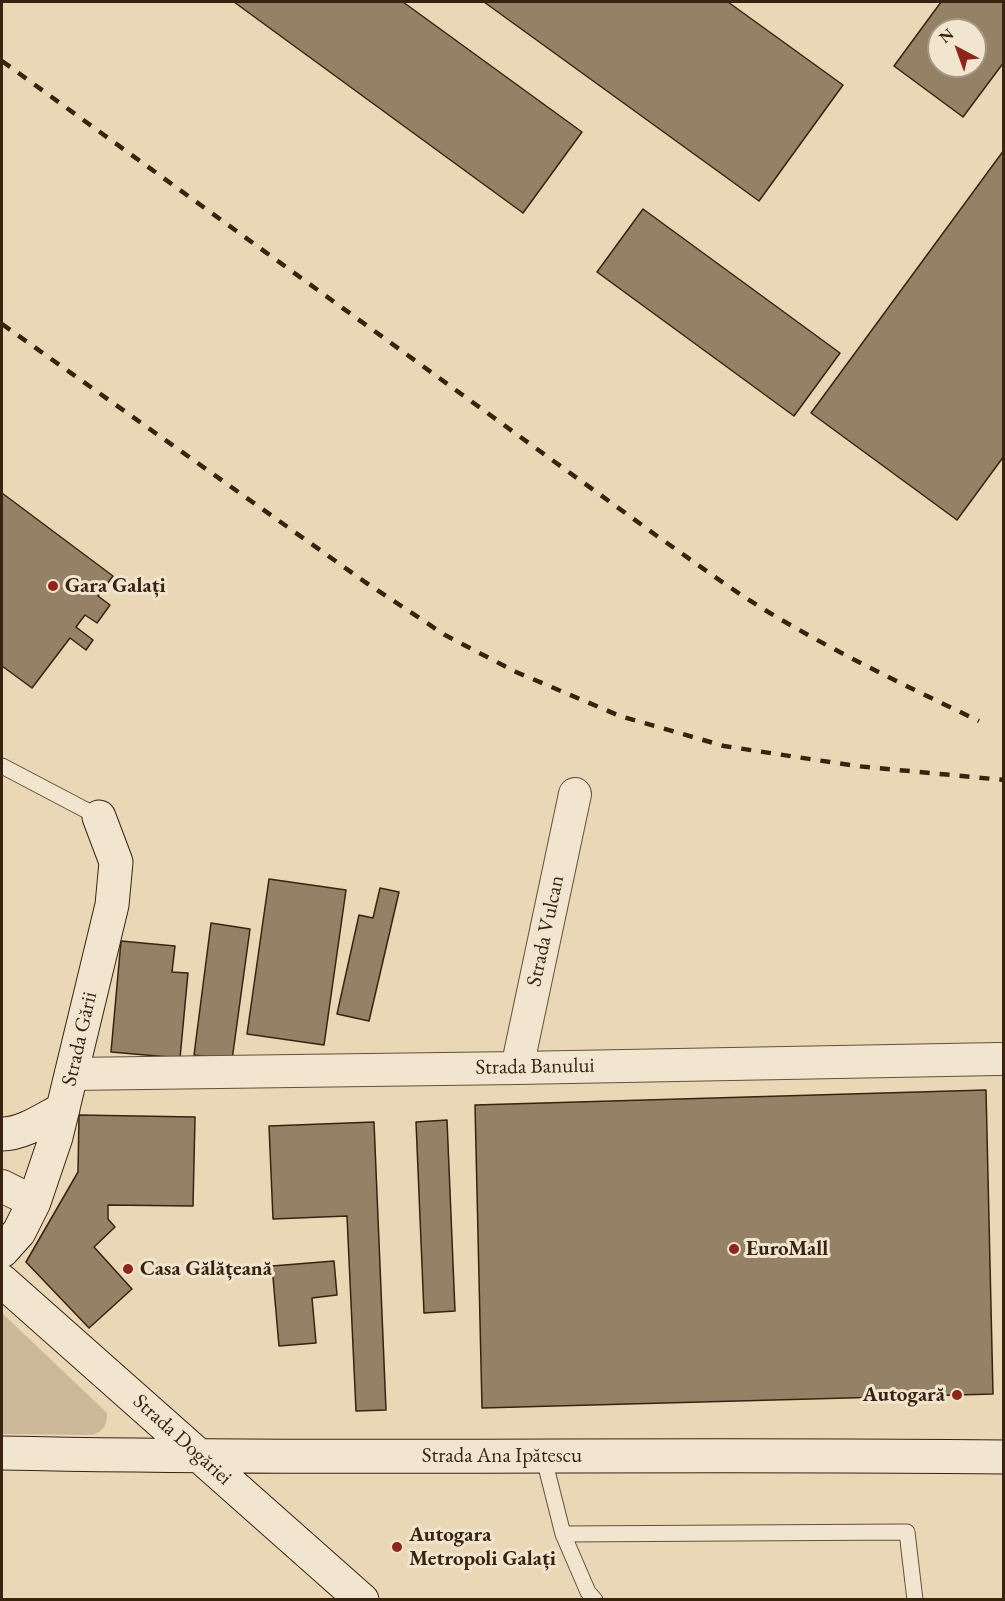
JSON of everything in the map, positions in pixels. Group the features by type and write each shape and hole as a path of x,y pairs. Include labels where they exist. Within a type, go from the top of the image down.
{"main road":[{"name":"Strada Gării","path":"2,1251 19,1232 34,1202 56,1137 112,905 116,862 99,817"},
{"path":"2,1134 9,1134 32,1126 63,1109"},
{"name":"Strada Dogăriei","path":"2,1281 362,1599"},
{"name":"Strada Ana Ipătescu","path":"2,1453 200,1457 543,1455 1004,1457"}],"street":[{"name":"Strada Vulcan","path":"517,1068 575,794"},
{"name":"Strada Banului","path":"71,1074 999,1059"},
{"path":"2,1186 34,1202"}],"lane":[{"path":"2,766 99,817"},
{"path":"543,1455 563,1534 588,1592 595,1599"},
{"path":"563,1534 907,1532 915,1599"}],"shaded area":[{"path":"2,1313 107,1413 104,1427 100,1431 93,1435 2,1434"}],"building":[{"path":"234,2 403,2 582,132 523,213"},
{"path":"484,2 728,2 843,85 759,201"},
{"path":"941,2 1004,2 1004,62 963,117 894,66 927,21 927,78 987,78 987,18 929,18"},
{"path":"1004,150 1004,456 957,520 811,413"},
{"path":"643,209 840,353 794,416 597,272"},
{"name":"Gara Galați","path":"2,493 113,576 98,596 110,605 97,623 85,615 76,627 93,640 86,650 70,638 32,688 2,666"},
{"path":"269,879 346,890 324,1045 247,1034"},
{"path":"380,888 399,892 369,1021 337,1014 359,915 373,918"},
{"path":"211,923 250,929 232,1060 194,1055"},
{"path":"121,941 175,946 172,972 188,973 180,1058 111,1052"},
{"name":"EuroMall","path":"986,1090 993,1394 482,1408 475,1105"},
{"path":"79,1115 195,1117 193,1206 108,1205 108,1219 115,1227 94,1247 132,1289 89,1328 26,1262 78,1172"},
{"path":"447,1120 455,1311 424,1313 416,1122"},
{"path":"374,1122 386,1410 356,1411 347,1216 273,1219 269,1126"},
{"path":"334,1261 337,1295 312,1298 316,1343 279,1346 272,1266"}],"railway":[{"path":"2,61 730,587 825,644 979,721"},
{"path":"2,324 365,582 445,635 516,672 620,716 724,746 856,766 1004,780"}],"place":[{"name":"Gara Galați","path":"53,586"},
{"name":"EuroMall","path":"734,1249"},
{"name":"Casa Gălățeană","path":"128,1269"},
{"name":"Autogară","path":"957,1395"},
{"name":"Autogara Metropoli Galați","path":"397,1547"}]}
